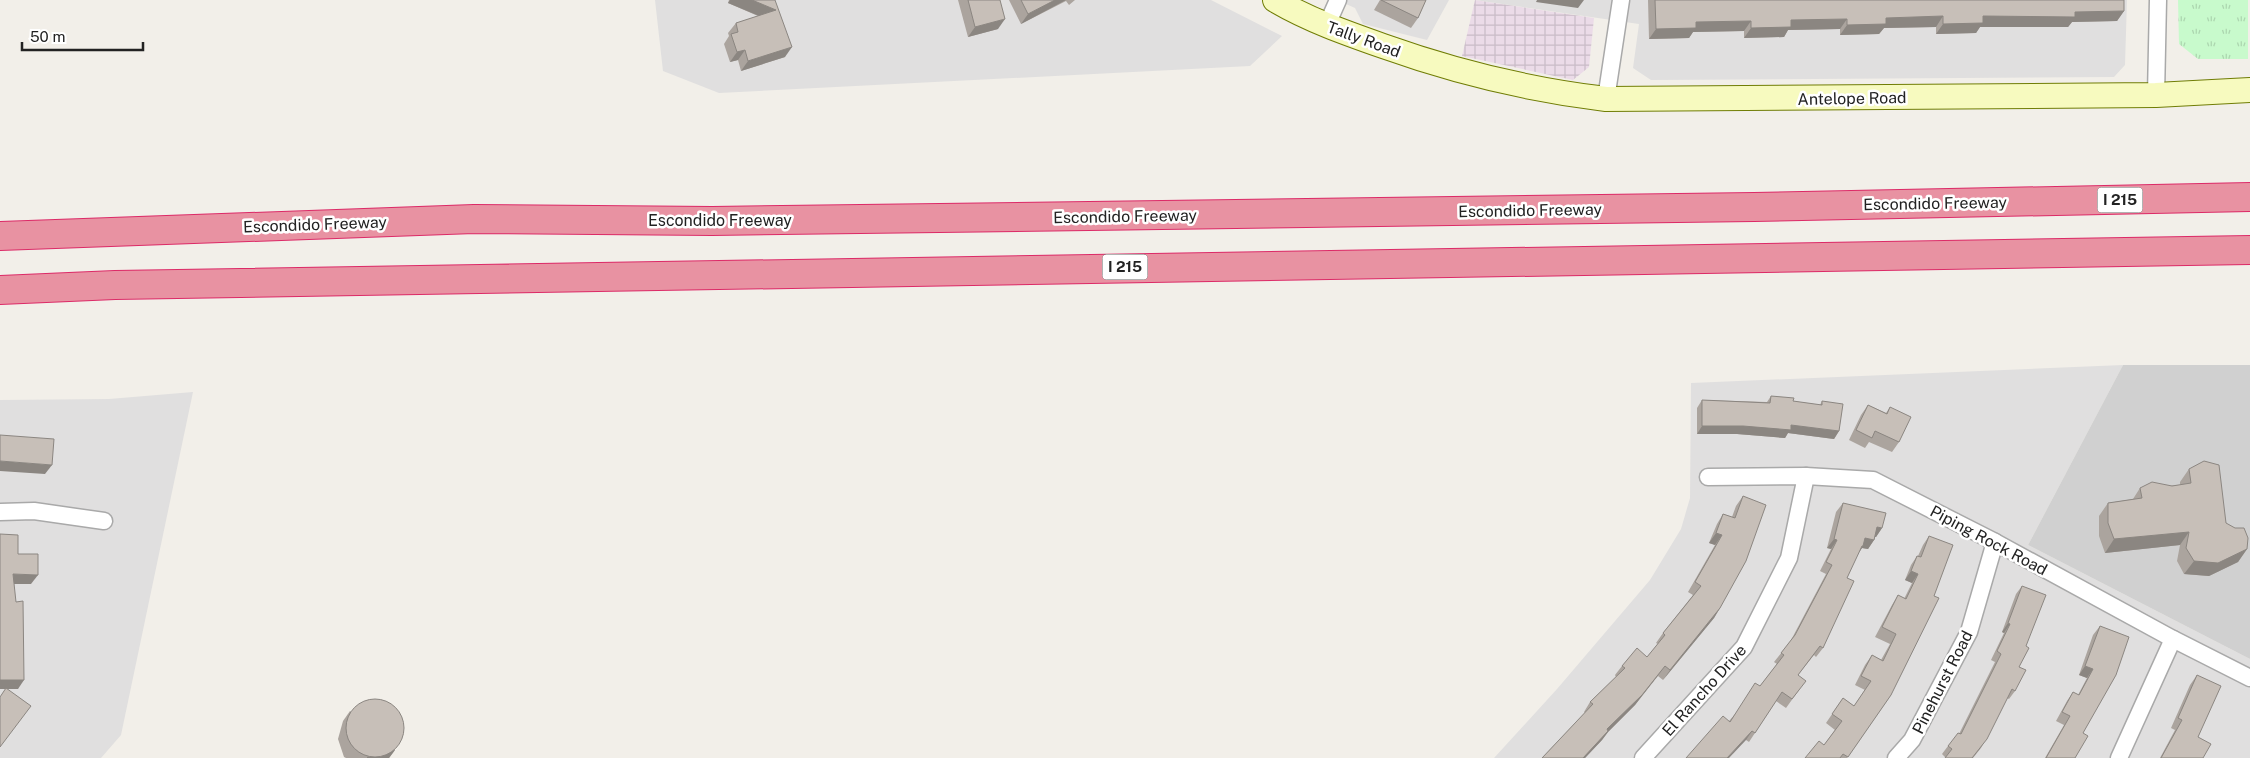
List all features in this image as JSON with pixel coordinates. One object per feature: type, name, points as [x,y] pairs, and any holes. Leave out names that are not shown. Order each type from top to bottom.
[{"type":"highway","name":"Escondido Freeway","points":[[0,236],[474,219],[732,221],[1754,207],[2250,197]]},
{"type":"highway","name":"I 215","points":[[0,290],[115,285],[2250,250]]},
{"type":"street","name":"Tally Road","points":[[1275,0],[1326,26],[1457,70]]},
{"type":"street","points":[[1326,26],[1338,0]]},
{"type":"street","points":[[1606,99],[1621,0]]},
{"type":"street","points":[[2156,95],[2158,0]]},
{"type":"street","name":"Antelope Road","points":[[1457,70],[1554,93],[1606,99],[2156,95],[2250,90]]},
{"type":"street","name":"Piping Rock Road","points":[[1708,477],[1806,476],[1873,480],[1995,542],[2173,639],[2250,678]]},
{"type":"street","name":"El Rancho Drive","points":[[1643,758],[1744,647],[1789,558],[1806,476]]},
{"type":"street","points":[[0,512],[34,511],[104,520]]},
{"type":"street","name":"Pinehurst Road","points":[[1896,758],[1912,740],[1968,632],[1995,542]]},
{"type":"street","points":[[2119,758],[2173,639]]},
{"type":"shaded area","points":[[655,0],[1211,0],[1282,36],[1250,66],[719,93],[663,71]]},
{"type":"shaded area","points":[[1337,0],[1449,0],[1427,40],[1363,24],[1355,8]]},
{"type":"shaded area","points":[[1475,0],[2127,0],[2125,65],[2114,77],[1651,80],[1633,68],[1639,24]]},
{"type":"shaded area","points":[[1475,0],[1594,18],[1589,67],[1573,80],[1462,56]]},
{"type":"shaded area","points":[[2123,365],[2028,545],[2250,659],[2250,758],[1494,758],[1557,689],[1650,580],[1681,529],[1690,498],[1691,383]]},
{"type":"shaded area","points":[[2123,365],[2250,365],[2250,659],[2028,545]]},
{"type":"shaded area","points":[[193,392],[121,735],[101,758],[0,758],[0,400],[109,399]]},
{"type":"green space","points":[[2178,0],[2248,0],[2248,59],[2198,59],[2179,44]]},
{"type":"building","points":[[752,0],[775,0],[792,47],[748,61],[745,50],[737,52],[731,34],[738,32],[736,23],[776,10]]},
{"type":"building","points":[[968,0],[1000,0],[1005,19],[975,27]]},
{"type":"building","points":[[1021,0],[1055,0],[1028,14]]},
{"type":"building","points":[[1381,0],[1426,0],[1418,18]]},
{"type":"building","points":[[1655,0],[2124,0],[2124,11],[2075,12],[2075,17],[1983,16],[1983,23],[1943,24],[1943,16],[1886,18],[1886,24],[1847,25],[1847,19],[1791,20],[1791,27],[1751,28],[1751,21],[1696,22],[1696,28],[1656,29]]},
{"type":"building","points":[[1771,396],[1794,398],[1793,401],[1822,405],[1822,401],[1843,404],[1839,431],[1791,425],[1791,430],[1743,426],[1702,426],[1702,400],[1770,403]]},
{"type":"building","points":[[1868,405],[1887,414],[1890,407],[1911,417],[1899,442],[1875,431],[1872,438],[1856,430]]},
{"type":"building","points":[[0,435],[54,439],[52,465],[0,461]]},
{"type":"building","points":[[2204,461],[2219,465],[2226,523],[2235,528],[2244,528],[2248,538],[2247,549],[2218,563],[2194,561],[2186,548],[2189,532],[2114,539],[2108,523],[2108,503],[2142,498],[2140,488],[2152,482],[2172,486],[2191,483],[2189,469]]},
{"type":"building","points":[[1743,496],[1766,505],[1746,561],[1720,608],[1670,670],[1665,666],[1642,695],[1607,729],[1608,731],[1583,758],[1542,758],[1593,704],[1590,702],[1625,668],[1622,666],[1637,648],[1647,657],[1665,635],[1663,633],[1701,586],[1695,582],[1722,535],[1716,533],[1723,514],[1735,518]]},
{"type":"building","points":[[1843,503],[1886,513],[1882,528],[1877,527],[1874,540],[1865,538],[1847,578],[1854,581],[1823,648],[1820,646],[1798,675],[1806,681],[1792,699],[1782,692],[1755,733],[1752,731],[1727,758],[1686,758],[1723,716],[1730,722],[1755,683],[1760,686],[1784,655],[1781,653],[1795,635],[1832,565],[1826,562],[1837,540],[1834,539]]},
{"type":"building","points":[[0,534],[18,535],[18,554],[38,554],[38,575],[13,574],[16,602],[23,601],[24,680],[0,680]]},
{"type":"building","points":[[1929,536],[1953,545],[1934,596],[1939,598],[1891,695],[1848,757],[1843,754],[1840,758],[1805,758],[1819,741],[1824,745],[1842,721],[1832,714],[1843,698],[1854,706],[1871,681],[1861,676],[1872,655],[1883,661],[1896,634],[1882,627],[1898,595],[1906,599],[1918,574],[1911,571],[1917,556],[1921,557]]},
{"type":"building","points":[[2022,586],[2046,595],[2026,646],[2029,648],[2019,667],[2026,670],[2015,691],[2012,689],[1987,739],[1972,758],[1945,758],[1952,749],[1948,746],[1958,733],[1961,734],[2001,654],[1997,651],[2010,624],[2008,623]]},
{"type":"building","points":[[2100,626],[2129,637],[2116,675],[2083,733],[2088,736],[2075,758],[2046,758],[2070,716],[2062,712],[2073,692],[2079,695],[2093,669],[2085,666]]},
{"type":"building","points":[[2197,675],[2221,686],[2198,737],[2211,744],[2203,758],[2161,758],[2182,720],[2178,718]]},
{"type":"building","points":[[6,688],[31,706],[0,747],[0,697]]},
{"type":"building","points":[[369,699],[381,699],[396,707],[404,722],[404,734],[396,749],[381,757],[369,757],[354,749],[346,734],[346,722],[354,707]]}]
